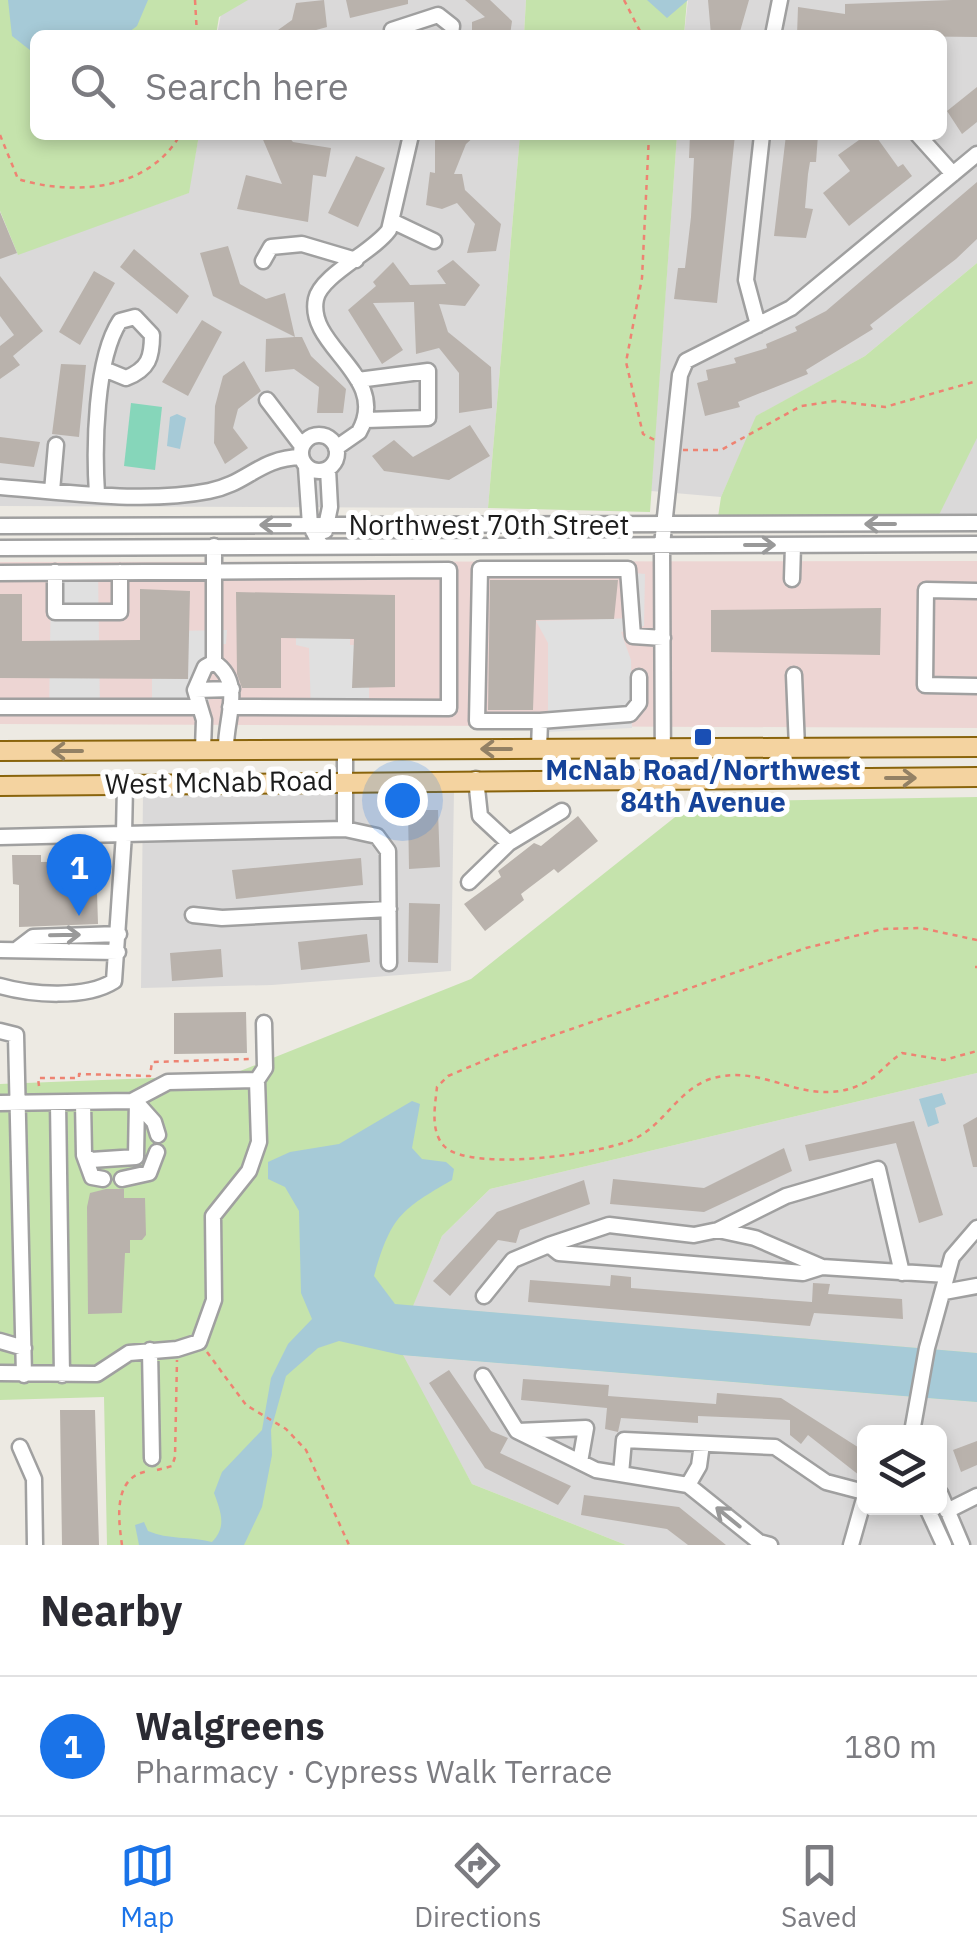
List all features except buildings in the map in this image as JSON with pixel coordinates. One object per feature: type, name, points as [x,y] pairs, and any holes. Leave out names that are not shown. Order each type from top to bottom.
[{"type":"main road","name":"West McNab Road","points":[[0,751],[977,747]]},
{"type":"main road","name":"West McNab Road","points":[[0,786],[345,779],[977,777]]},
{"type":"street","points":[[774,30],[780,0]]},
{"type":"street","points":[[400,30],[438,15],[452,26],[452,30]]},
{"type":"street","points":[[336,448],[359,432],[366,420],[367,404],[358,380],[316,313],[316,297],[324,285],[380,243],[392,222],[409,140]]},
{"type":"street","points":[[758,325],[746,280],[761,140]]},
{"type":"street","points":[[922,140],[952,174]]},
{"type":"street","points":[[664,779],[662,545],[680,375],[686,361],[758,325],[819,286],[977,154]]},
{"type":"street","points":[[392,222],[434,241]]},
{"type":"street","points":[[264,261],[271,248],[302,244],[356,260]]},
{"type":"street","points":[[97,494],[104,369]]},
{"type":"street","points":[[358,380],[428,372],[428,418],[366,420]]},
{"type":"street","points":[[267,400],[303,456],[317,471],[328,469],[336,460],[336,448],[323,436],[310,437],[303,456],[310,525],[320,546]]},
{"type":"street","points":[[52,491],[56,445]]},
{"type":"street","points":[[0,487],[97,494],[204,492],[229,487],[276,458],[303,456]]},
{"type":"street","points":[[320,546],[327,525],[328,469]]},
{"type":"street","name":"Northwest 70th Street","points":[[0,526],[977,524]]},
{"type":"street","points":[[454,525],[454,546]]},
{"type":"street","points":[[20,526],[21,548]]},
{"type":"street","points":[[105,526],[105,547]]},
{"type":"street","name":"Northwest 70th Street","points":[[0,548],[977,544]]},
{"type":"street","points":[[214,546],[214,662],[230,678],[232,690],[225,721],[226,750]]},
{"type":"street","points":[[792,579],[793,546]]},
{"type":"street","points":[[639,677],[639,703],[630,714],[477,721],[480,569],[628,569],[633,636],[663,638]]},
{"type":"street","points":[[0,573],[448,570],[449,708],[230,707]]},
{"type":"street","points":[[55,572],[55,612],[120,612],[120,572]]},
{"type":"street","points":[[977,590],[926,590],[924,685],[977,686]]},
{"type":"street","points":[[203,750],[204,720],[195,690],[205,668],[214,662]]},
{"type":"street","points":[[794,675],[797,748]]},
{"type":"street","points":[[195,690],[232,690]]},
{"type":"street","points":[[0,707],[197,707]]},
{"type":"street","points":[[539,749],[540,721]]},
{"type":"street","points":[[345,749],[346,829]]},
{"type":"street","points":[[476,779],[480,816],[510,843]]},
{"type":"street","points":[[0,986],[27,993],[100,990],[114,982],[125,785]]},
{"type":"street","points":[[469,882],[510,843],[562,811]]},
{"type":"street","points":[[0,837],[346,829],[377,836],[388,851],[388,964]]},
{"type":"street","points":[[193,915],[222,918],[390,909]]},
{"type":"street","points":[[8,950],[33,938],[119,934]]},
{"type":"street","points":[[8,950],[118,952]]},
{"type":"street","points":[[0,1373],[97,1374],[128,1354],[177,1350],[199,1342],[214,1300],[213,1216],[248,1171],[258,1142],[257,1080],[265,1068],[264,1023]]},
{"type":"street","points":[[0,1031],[16,1035],[24,1375]]},
{"type":"street","points":[[0,1103],[18,1096],[58,1103],[137,1102],[168,1082],[257,1080]]},
{"type":"street","points":[[83,1102],[84,1155],[92,1177],[102,1179]]},
{"type":"street","points":[[137,1102],[154,1122],[158,1134]]},
{"type":"street","points":[[84,1155],[90,1160],[136,1158],[137,1102]]},
{"type":"street","points":[[58,1103],[62,1374]]},
{"type":"street","points":[[122,1179],[148,1174],[157,1152]]},
{"type":"street","points":[[484,1296],[512,1260],[610,1225],[694,1235],[718,1230],[786,1196],[878,1169],[902,1273]]},
{"type":"street","points":[[913,1425],[927,1348],[952,1256],[977,1228]]},
{"type":"street","points":[[718,1230],[755,1238],[822,1267],[947,1275]]},
{"type":"street","points":[[548,1246],[559,1253],[803,1273],[822,1267]]},
{"type":"street","points":[[944,1292],[977,1286]]},
{"type":"street","points":[[0,1341],[24,1348]]},
{"type":"street","points":[[150,1350],[152,1458]]},
{"type":"street","points":[[483,1376],[517,1431],[580,1462],[621,1474],[688,1485],[759,1542],[770,1545]]},
{"type":"street","points":[[517,1431],[586,1428],[580,1462]]},
{"type":"street","points":[[621,1474],[624,1440],[775,1447],[826,1482],[857,1493]]},
{"type":"street","points":[[688,1485],[699,1466],[702,1444]]},
{"type":"street","points":[[20,1447],[34,1480],[35,1545]]},
{"type":"street","points":[[962,1545],[947,1511],[977,1496]]},
{"type":"street","points":[[851,1545],[859,1515]]},
{"type":"street","points":[[930,1515],[944,1545]]},
{"type":"path","points":[[195,0],[196,30]]},
{"type":"path","points":[[624,0],[639,30]]},
{"type":"path","points":[[0,135],[18,179],[58,186],[108,186],[132,179],[175,140]]},
{"type":"path","points":[[649,140],[642,278],[626,362],[643,434],[672,448],[721,450],[801,406],[835,401],[885,407],[977,381]]},
{"type":"path","points":[[977,940],[921,928],[865,932],[760,962],[686,993],[502,1052],[448,1076],[437,1088],[436,1134],[445,1148],[460,1156],[507,1160],[565,1156],[638,1137],[670,1105],[709,1080],[757,1077],[809,1094],[868,1082],[902,1053],[944,1060],[977,1051]]},
{"type":"path","points":[[18,1096],[39,1089],[38,1078],[79,1078],[80,1074],[150,1076],[152,1062],[252,1059]]},
{"type":"path","points":[[203,1347],[246,1404],[286,1428],[306,1450],[349,1545]]},
{"type":"shaded area","points":[[247,0],[526,0],[524,30],[218,30],[221,14]]},
{"type":"shaded area","points":[[688,0],[977,0],[977,263],[865,356],[757,416],[721,497],[651,491],[677,140],[947,140],[947,30],[685,30]]},
{"type":"shaded area","points":[[198,140],[520,140],[488,508],[0,506],[0,212],[18,254],[188,193]]},
{"type":"shaded area","points":[[977,436],[977,514],[939,515],[947,493]]},
{"type":"shaded area","points":[[977,561],[977,728],[0,724],[0,562]]},
{"type":"shaded area","points":[[98,567],[100,715],[49,716],[51,582]]},
{"type":"shaded area","points":[[635,573],[645,574],[644,626],[621,632],[631,660],[632,728],[548,732],[548,643],[536,621],[636,618]]},
{"type":"shaded area","points":[[227,630],[226,644],[208,645],[209,713],[152,712],[152,643],[174,631]]},
{"type":"shaded area","points":[[296,630],[350,630],[350,645],[369,645],[369,711],[311,713],[309,648],[296,645]]},
{"type":"shaded area","points":[[454,790],[451,971],[272,985],[141,988],[143,793]]},
{"type":"shaded area","points":[[977,1073],[977,1353],[412,1307],[442,1236],[490,1189]]},
{"type":"shaded area","points":[[401,1355],[977,1402],[977,1545],[626,1545],[472,1484]]},
{"type":"green space","points":[[0,0],[248,0],[219,17],[217,30],[30,30],[30,140],[198,140],[189,193],[18,255],[0,211]]},
{"type":"green space","points":[[526,0],[687,0],[684,30],[524,30]]},
{"type":"green space","points":[[520,140],[677,140],[650,512],[488,508]]},
{"type":"green space","points":[[977,263],[977,438],[939,515],[718,517],[721,497],[756,416],[865,356]]},
{"type":"green space","points":[[131,403],[162,407],[155,470],[124,466]]},
{"type":"green space","points":[[977,797],[977,1073],[490,1189],[442,1236],[413,1306],[977,1353],[977,1402],[403,1355],[472,1484],[626,1545],[107,1545],[104,1397],[0,1400],[0,1084],[230,1075],[471,979],[694,802]]},
{"type":"water","points":[[8,0],[148,0],[132,30],[30,30],[30,50],[12,36]]},
{"type":"water","points":[[647,0],[688,0],[667,18]]},
{"type":"water","points":[[177,414],[186,418],[180,449],[167,446],[170,417]]},
{"type":"water","points":[[942,1093],[946,1104],[935,1108],[939,1123],[928,1127],[919,1099]]},
{"type":"water","points":[[412,1101],[420,1104],[412,1148],[422,1159],[446,1162],[454,1169],[452,1180],[409,1208],[386,1240],[374,1276],[395,1304],[977,1353],[977,1402],[401,1355],[339,1341],[318,1348],[286,1376],[271,1430],[272,1455],[262,1507],[244,1545],[139,1545],[135,1525],[144,1522],[148,1531],[163,1536],[212,1542],[217,1536],[221,1519],[214,1493],[222,1472],[262,1430],[271,1378],[288,1344],[312,1319],[301,1293],[299,1211],[285,1187],[268,1179],[268,1162],[290,1152],[339,1144]]},
{"type":"place","name":"McNab Road/Northwest 84th Avenue","points":[[703,737]]},
{"type":"place","name":"Walgreens","points":[[79,916]]}]
